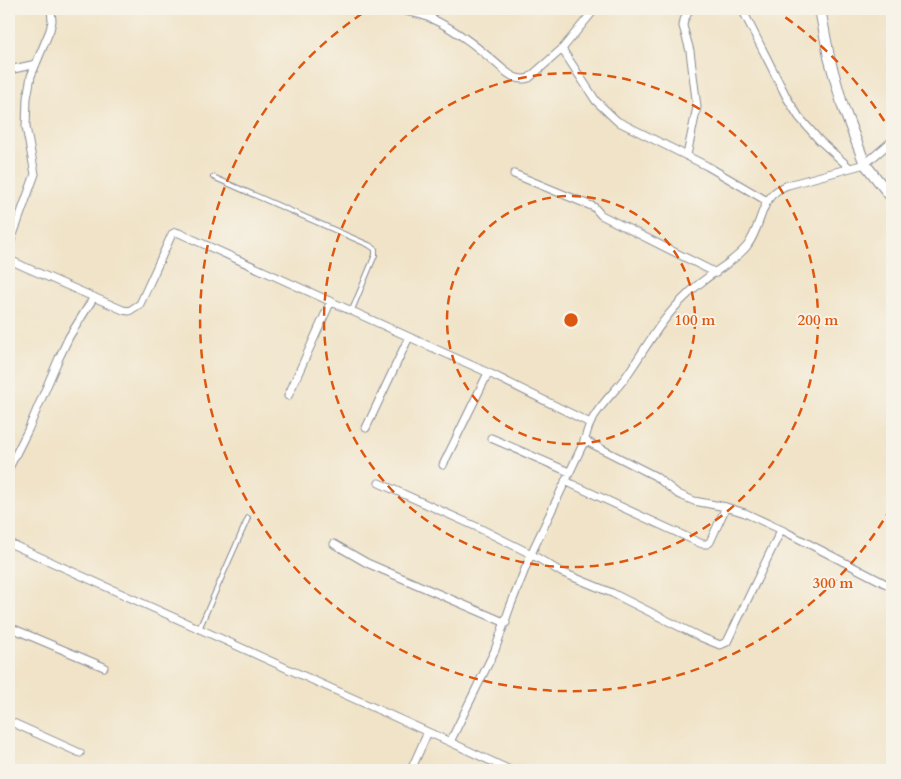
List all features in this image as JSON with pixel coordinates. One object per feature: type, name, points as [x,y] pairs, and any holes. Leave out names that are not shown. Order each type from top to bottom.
[{"type":"street","points":[[9,246],[35,174],[25,113],[28,88],[50,30],[52,21],[51,9]]},
{"type":"street","points":[[396,9],[430,17],[472,43],[507,73],[518,79],[529,78],[562,49],[593,10]]},
{"type":"street","points":[[430,17],[437,9]]},
{"type":"street","points":[[687,155],[697,107],[690,51],[683,26],[690,9]]},
{"type":"street","points":[[742,9],[787,98],[799,117],[850,168]]},
{"type":"street","points":[[820,9],[829,57],[843,107],[865,164],[892,198]]},
{"type":"street","points":[[562,49],[596,101],[617,121],[687,155],[767,201]]},
{"type":"street","points":[[9,70],[36,64]]},
{"type":"street","points":[[450,742],[481,682],[506,623],[510,607],[531,554],[590,424],[625,377],[660,324],[703,281],[736,258],[754,235],[767,201],[773,192],[779,188],[865,164],[892,141]]},
{"type":"street","points":[[514,174],[594,207],[600,215],[716,273]]},
{"type":"street","points":[[10,261],[129,311],[137,308],[140,304],[172,234],[176,232],[488,373],[590,424]]},
{"type":"street","points":[[9,468],[28,430],[62,351],[94,297]]},
{"type":"street","points":[[288,396],[331,301]]},
{"type":"street","points":[[366,428],[409,337]]},
{"type":"street","points":[[443,465],[488,373]]},
{"type":"street","points":[[491,438],[569,472]]},
{"type":"street","points":[[584,440],[655,476],[678,494],[707,504],[745,513],[892,587]]},
{"type":"street","points":[[565,481],[702,544],[710,542],[726,507]]},
{"type":"street","points":[[379,483],[476,527],[531,554],[561,572],[612,593],[720,645],[727,642],[781,530]]},
{"type":"street","points":[[9,543],[510,770]]},
{"type":"street","points":[[334,544],[367,563],[506,623]]},
{"type":"street","points":[[9,627],[104,667]]},
{"type":"street","points":[[9,721],[80,753]]},
{"type":"street","points":[[411,770],[428,732]]},
{"type":"lane","points":[[213,177],[375,249],[375,255],[352,310]]},
{"type":"lane","points":[[199,629],[248,518]]}]
